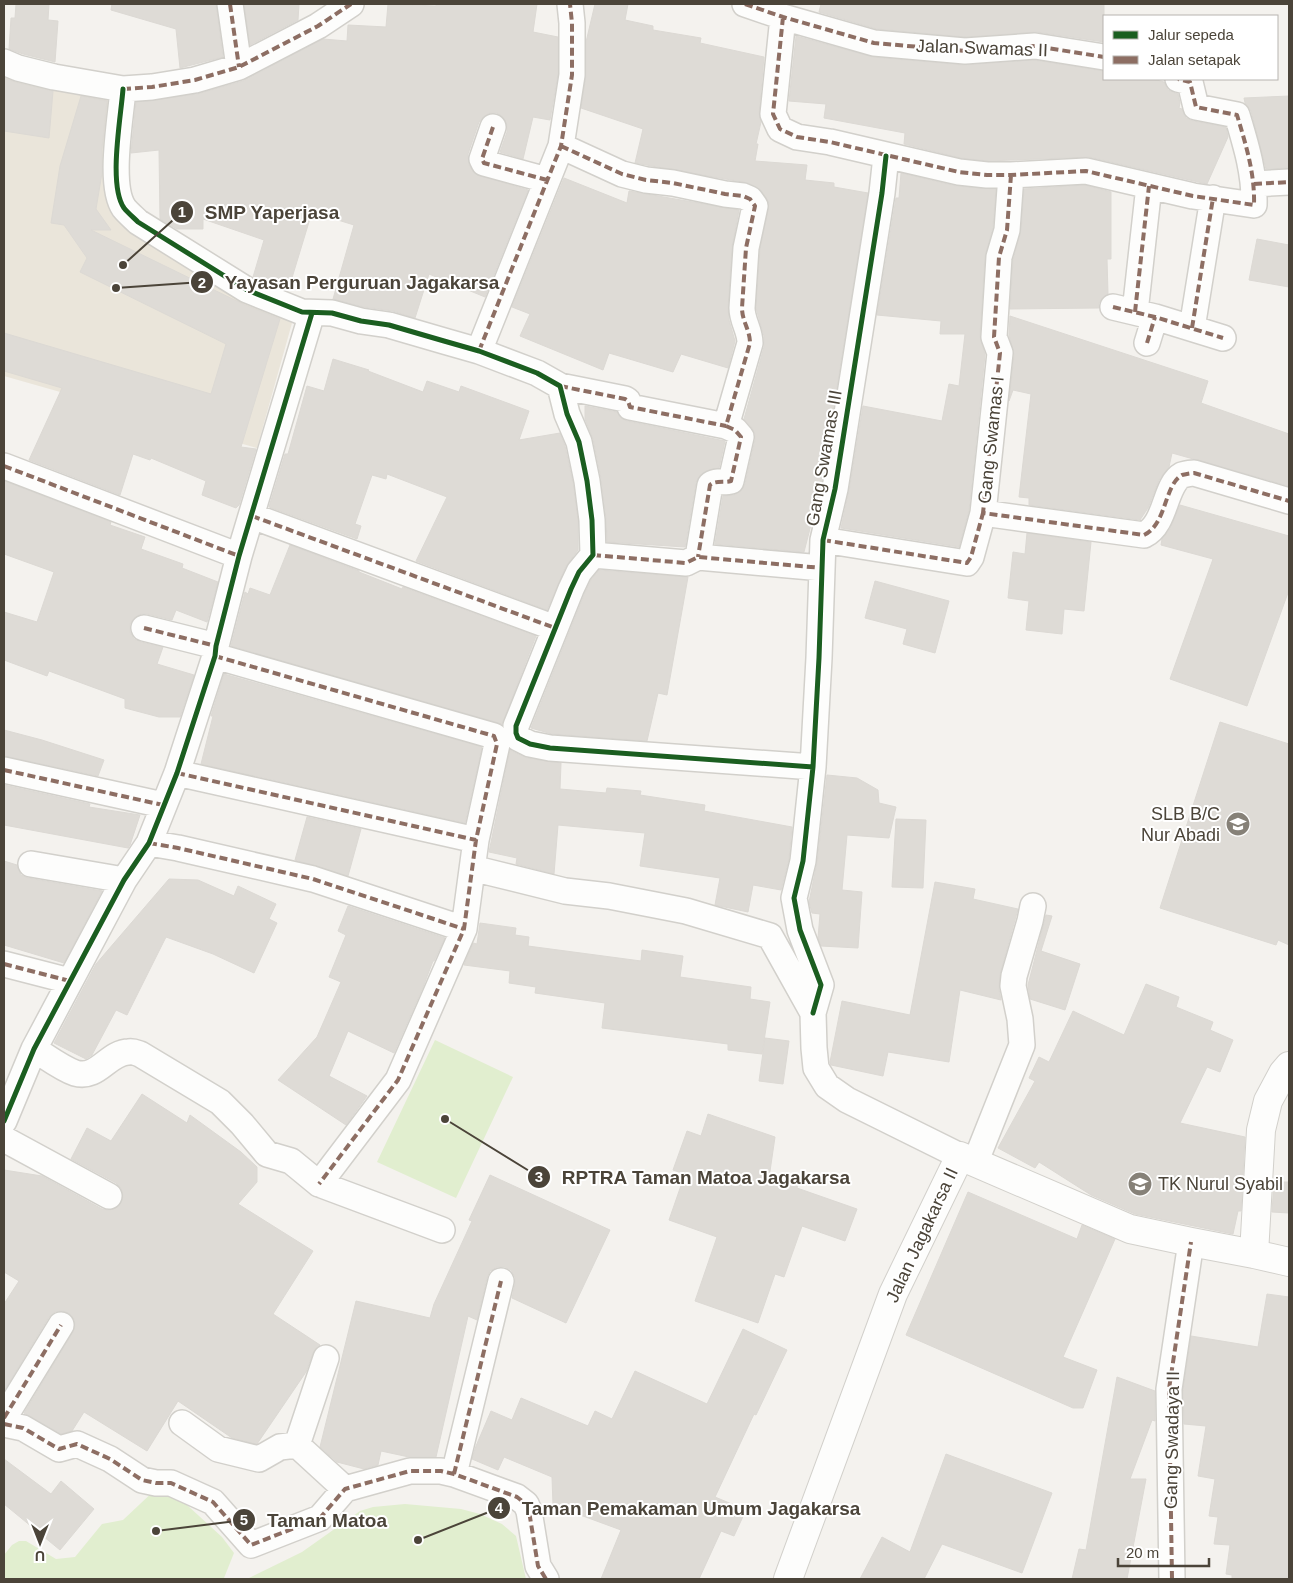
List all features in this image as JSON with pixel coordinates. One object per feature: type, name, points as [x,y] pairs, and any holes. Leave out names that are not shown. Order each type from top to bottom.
[{"type":"street","points":[[230,4],[239,67]]},
{"type":"street","points":[[4,62],[18,68],[54,77],[123,89],[152,87],[195,80],[239,67],[318,26],[351,4]]},
{"type":"street","points":[[479,351],[561,146],[572,74],[570,4]]},
{"type":"street","name":"Jalan Swamas II","points":[[754,5],[783,17],[874,43],[965,51],[1036,46],[1103,57]]},
{"type":"street","points":[[783,17],[773,114],[780,129],[797,137],[830,142],[959,172],[1011,175],[1086,171],[1193,196],[1213,198],[1254,195],[1289,182]]},
{"type":"street","points":[[1182,80],[1190,82],[1196,107],[1237,116],[1247,146],[1254,195]]},
{"type":"street","points":[[123,89],[117,162],[117,186],[123,207],[138,222],[246,290],[302,312],[332,314],[389,325],[479,351],[537,373],[560,386],[625,399],[628,401],[630,408],[726,426],[735,430],[741,437],[733,478],[731,481],[724,483],[714,482],[710,485],[698,558]]},
{"type":"street","points":[[493,127],[482,159],[484,163],[547,180]]},
{"type":"street","points":[[561,146],[622,174],[646,180],[743,196],[750,199],[755,206],[746,248],[742,308],[742,318],[750,335],[750,343],[726,426]]},
{"type":"street","name":"Gang Swamas III","points":[[813,1013],[821,985],[800,930],[794,898],[802,861],[813,767],[823,540],[835,489],[882,193],[886,156]]},
{"type":"street","name":"Gang Swamas I","points":[[1011,175],[1007,230],[999,257],[994,337],[1000,353],[984,512],[1144,535],[1153,531],[1174,484],[1182,476],[1194,473],[1289,501]]},
{"type":"street","points":[[1147,343],[1135,312],[1149,186]]},
{"type":"street","points":[[1192,328],[1213,198]]},
{"type":"street","points":[[1135,312],[1222,338]]},
{"type":"street","points":[[4,1121],[34,1050],[124,880],[149,843],[177,773],[215,651],[239,556],[312,313]]},
{"type":"street","points":[[560,386],[579,442],[587,481],[592,520],[593,555],[579,572],[555,628],[516,726],[518,738],[530,744],[550,748],[813,767]]},
{"type":"street","points":[[4,466],[239,556]]},
{"type":"street","points":[[823,540],[967,562],[971,558],[984,512]]},
{"type":"street","points":[[252,516],[555,628]]},
{"type":"street","points":[[593,555],[686,562],[698,558],[822,568]]},
{"type":"street","points":[[144,628],[494,736],[497,744],[476,840],[464,929],[398,1080],[319,1184]]},
{"type":"street","points":[[4,770],[163,805]]},
{"type":"street","points":[[177,773],[476,840]]},
{"type":"street","points":[[149,843],[313,879],[464,929]]},
{"type":"street","points":[[31,864],[124,880]]},
{"type":"street","points":[[484,871],[565,891],[609,896],[686,911],[770,936],[813,1013],[816,1068],[827,1086],[847,1100],[968,1159],[1022,1045],[1020,1019],[1013,986],[1033,906]]},
{"type":"street","points":[[4,964],[70,981]]},
{"type":"street","points":[[34,1050],[77,1074],[87,1074],[95,1071],[118,1054],[128,1052],[140,1054],[220,1102],[242,1124],[267,1154],[290,1161],[319,1184],[442,1230]]},
{"type":"street","points":[[1254,1254],[1261,1130],[1268,1101],[1283,1073],[1289,1066]]},
{"type":"street","points":[[4,1139],[109,1196]]},
{"type":"street","name":"Jalan Jagakarsa II","points":[[788,1579],[893,1294],[968,1159],[1130,1229],[1289,1262]]},
{"type":"street","name":"Gang Swadaya II","points":[[1172,1579],[1169,1389],[1191,1242]]},
{"type":"street","points":[[454,1474],[501,1281]]},
{"type":"street","points":[[4,1418],[61,1325]]},
{"type":"street","points":[[297,1444],[326,1358]]},
{"type":"street","points":[[182,1423],[218,1449],[259,1459],[280,1447],[297,1444]]},
{"type":"street","points":[[4,1424],[23,1428],[59,1449],[77,1444],[110,1459],[142,1480],[156,1483],[171,1483],[213,1502],[251,1545],[320,1518],[345,1490],[410,1471],[441,1471],[454,1474],[518,1497],[526,1504],[529,1511],[538,1566],[546,1579]]},
{"type":"street","points":[[297,1444],[345,1490]]},
{"type":"shaded area","points":[[4,67],[118,94],[106,197],[166,254],[292,323],[257,448],[4,376]]},
{"type":"green space","points":[[435,1040],[513,1077],[456,1198],[377,1162]]},
{"type":"green space","points":[[157,1488],[187,1505],[222,1537],[234,1553],[224,1578],[4,1579],[4,1555],[12,1545],[19,1541],[26,1541],[56,1559],[75,1557],[102,1524],[123,1520]]},
{"type":"green space","points":[[405,1504],[461,1509],[480,1514],[502,1524],[516,1536],[526,1579],[247,1579],[302,1552],[360,1511],[373,1507]]},
{"type":"building","points":[[16,4],[49,4],[48,20],[58,21],[55,62],[9,49],[11,18],[15,18]]},
{"type":"building","points":[[112,4],[216,4],[223,57],[180,68],[176,29],[111,10]]},
{"type":"building","points":[[244,4],[299,4],[298,20],[250,45]]},
{"type":"building","points":[[388,4],[436,6],[436,4],[537,4],[533,32],[558,37],[558,74],[550,120],[533,117],[523,159],[500,152],[507,132],[507,125],[503,117],[497,113],[490,113],[479,122],[468,154],[469,165],[475,174],[528,190],[485,297],[429,274],[415,318],[393,311],[364,307],[333,299],[354,225],[312,212],[288,291],[253,277],[264,240],[203,219],[203,229],[177,229],[160,219],[159,150],[131,153],[136,102],[197,94],[243,81],[323,39],[347,41],[348,25],[386,27]]},
{"type":"building","points":[[595,4],[628,4],[625,20],[653,26],[653,30],[701,38],[700,43],[764,57],[759,113],[761,122],[756,144],[758,144],[755,161],[807,165],[805,180],[834,183],[834,187],[868,193],[821,486],[804,552],[715,544],[723,496],[734,495],[741,491],[745,484],[755,440],[752,428],[744,419],[764,347],[764,336],[756,308],[760,250],[769,203],[761,190],[748,183],[635,163],[643,129],[581,108],[586,75],[586,42]]},
{"type":"building","points":[[821,4],[1104,4],[1103,42],[1037,32],[965,37],[877,29],[819,12]]},
{"type":"building","points":[[796,36],[873,57],[964,65],[1034,60],[1103,71],[1103,80],[1157,80],[1164,82],[1168,90],[1178,94],[1179,108],[1182,109],[1186,118],[1226,127],[1228,137],[1207,184],[1089,157],[988,161],[961,158],[904,144],[905,133],[824,118],[826,104],[789,101]]},
{"type":"building","points":[[4,78],[53,91],[49,138],[4,131]]},
{"type":"building","points":[[81,96],[107,101],[102,149],[102,173],[96,209],[111,230],[91,230],[245,305],[280,319],[241,447],[256,449],[239,505],[236,508],[202,495],[206,481],[151,458],[150,460],[133,454],[120,495],[29,460],[62,388],[4,371],[4,333],[211,394],[226,344],[80,272],[87,258],[64,225],[51,223],[60,166]]},
{"type":"building","points":[[1289,96],[1289,168],[1266,169],[1251,111],[1244,98]]},
{"type":"building","points":[[901,173],[956,186],[996,189],[993,227],[985,256],[980,336],[985,355],[969,510],[959,547],[841,528],[863,406],[942,421],[949,384],[959,386],[965,334],[940,334],[941,321],[877,315],[896,198],[899,198]]},
{"type":"building","points":[[564,178],[627,203],[629,191],[739,210],[732,247],[728,307],[729,320],[735,341],[728,368],[681,354],[673,372],[609,353],[603,370],[520,336],[530,314],[512,307]]},
{"type":"building","points":[[1085,185],[1111,192],[1111,259],[1107,259],[1108,294],[1102,298],[1099,308],[1010,309],[1013,260],[1021,231],[1024,189]]},
{"type":"building","points":[[1257,239],[1289,245],[1289,287],[1249,280]]},
{"type":"building","points":[[1010,316],[1208,381],[1201,403],[1289,434],[1289,486],[1172,453],[1169,467],[1159,480],[1148,508],[1140,520],[1029,505],[1029,498],[1019,497],[1031,394],[1013,390],[1009,401],[1014,355],[1009,335]]},
{"type":"building","points":[[333,359],[369,370],[423,392],[427,381],[459,392],[461,386],[529,411],[519,440],[560,433],[565,446],[573,483],[578,521],[578,550],[566,566],[547,610],[416,561],[447,497],[387,474],[386,479],[372,475],[355,524],[361,526],[357,539],[269,507],[285,454],[288,454],[307,386],[324,391]]},
{"type":"building","points":[[585,406],[617,412],[621,418],[627,421],[725,441],[719,468],[704,472],[696,482],[685,547],[607,542],[601,478],[593,439],[585,419]]},
{"type":"building","points":[[4,481],[111,522],[110,525],[145,537],[141,549],[183,564],[182,568],[218,582],[207,622],[176,610],[172,620],[141,614],[134,618],[130,624],[130,632],[134,639],[163,647],[157,664],[194,675],[180,717],[159,717],[125,708],[125,699],[49,671],[47,676],[4,660],[4,612],[37,622],[54,572],[4,554]]},
{"type":"building","points":[[1180,505],[1289,536],[1289,590],[1247,706],[1170,679],[1213,559],[1161,545],[1162,539],[1170,529]]},
{"type":"building","points":[[1027,533],[1091,542],[1084,611],[1064,609],[1062,634],[1026,630],[1029,601],[1008,598],[1013,552],[1025,554]]},
{"type":"building","points":[[290,545],[402,589],[403,587],[536,636],[502,724],[231,646],[245,592],[248,594],[250,588],[270,595]]},
{"type":"building","points":[[599,570],[688,577],[667,695],[658,693],[647,741],[552,734],[531,728],[584,595],[591,580]]},
{"type":"building","points":[[875,581],[949,601],[935,653],[903,644],[907,629],[865,618]]},
{"type":"building","points":[[224,674],[482,747],[465,823],[201,764],[213,716],[211,716]]},
{"type":"building","name":"SLB B/C Nur Abadi","points":[[1220,722],[1289,744],[1289,945],[1278,940],[1276,945],[1160,908]]},
{"type":"building","points":[[4,730],[104,760],[98,776],[4,756]]},
{"type":"building","points":[[510,750],[527,758],[561,763],[560,789],[606,793],[607,788],[641,791],[640,795],[705,805],[704,811],[792,827],[789,859],[781,890],[753,885],[748,912],[715,905],[720,878],[640,866],[645,833],[558,825],[554,874],[516,864],[517,858],[489,852]]},
{"type":"building","points":[[827,775],[857,778],[878,790],[879,803],[896,807],[889,838],[847,835],[842,890],[862,892],[858,948],[821,946],[818,938],[820,914],[812,913],[809,902],[817,863]]},
{"type":"building","points":[[4,785],[90,804],[89,807],[140,815],[130,845],[128,848],[4,825]]},
{"type":"building","points":[[307,817],[361,829],[348,876],[295,860]]},
{"type":"building","points":[[896,819],[926,820],[923,888],[892,887]]},
{"type":"building","points":[[4,861],[17,865],[21,875],[28,878],[102,891],[64,963],[4,945]]},
{"type":"building","points":[[169,879],[198,880],[234,896],[238,886],[276,904],[269,919],[277,923],[254,973],[213,954],[166,937],[127,1015],[116,1010],[92,1055],[86,1059],[54,1043],[96,964]]},
{"type":"building","points":[[935,882],[975,889],[973,899],[1018,909],[1000,974],[999,989],[1001,1000],[960,990],[949,1062],[888,1052],[883,1076],[831,1065],[842,1001],[910,1015]]},
{"type":"building","points":[[348,906],[445,938],[433,961],[394,1053],[348,1031],[329,1076],[367,1096],[346,1125],[278,1080],[317,1037],[341,982],[329,977],[346,935],[338,931]]},
{"type":"building","points":[[1046,915],[1052,916],[1041,951],[1080,964],[1065,1010],[1030,999],[1028,985]]},
{"type":"building","points":[[480,923],[516,928],[515,935],[529,937],[528,946],[641,961],[642,950],[683,956],[680,977],[751,987],[750,999],[770,1002],[762,1054],[728,1050],[728,1044],[602,1028],[605,1003],[535,993],[536,987],[509,983],[510,971],[464,965],[473,943],[477,944]]},
{"type":"building","points":[[1146,984],[1179,997],[1176,1007],[1213,1022],[1210,1030],[1233,1040],[1220,1072],[1207,1067],[1180,1123],[1245,1137],[1241,1211],[1238,1211],[1233,1234],[1135,1214],[1091,1195],[1039,1162],[1035,1168],[998,1148],[1035,1081],[1029,1078],[1039,1057],[1049,1062],[1073,1011],[1124,1035]]},
{"type":"building","points":[[765,1038],[789,1041],[783,1084],[759,1081]]},
{"type":"building","points":[[142,1094],[187,1123],[190,1115],[241,1152],[257,1167],[257,1182],[238,1204],[313,1251],[273,1314],[320,1345],[313,1353],[306,1372],[257,1444],[232,1438],[178,1401],[147,1451],[84,1412],[72,1431],[61,1434],[24,1413],[73,1332],[74,1319],[69,1313],[62,1311],[55,1312],[49,1317],[4,1391],[4,1304],[19,1281],[4,1272],[4,1170],[42,1176],[102,1209],[116,1208],[121,1203],[123,1196],[121,1188],[116,1183],[71,1159],[87,1128],[111,1141]]},
{"type":"building","points":[[708,1114],[775,1137],[769,1178],[798,1183],[797,1188],[857,1209],[845,1241],[802,1226],[784,1277],[775,1274],[758,1323],[695,1301],[717,1237],[669,1220],[685,1174],[673,1170],[687,1131],[701,1136]]},
{"type":"building","points":[[490,1175],[610,1230],[566,1323],[512,1298],[515,1277],[511,1270],[505,1267],[497,1267],[490,1271],[477,1320],[468,1316],[436,1457],[409,1457],[381,1451],[378,1465],[364,1469],[337,1462],[320,1447],[356,1301],[430,1318],[434,1304],[472,1221],[469,1220]]},
{"type":"building","points":[[1274,1182],[1289,1182],[1289,1213],[1272,1212]]},
{"type":"building","points":[[968,1192],[1077,1239],[1082,1225],[1115,1239],[1063,1357],[1097,1370],[1083,1408],[1073,1408],[906,1335]]},
{"type":"building","points":[[1267,1294],[1289,1297],[1289,1579],[1232,1579],[1232,1575],[1226,1574],[1230,1545],[1214,1544],[1218,1517],[1209,1516],[1215,1479],[1198,1476],[1206,1426],[1184,1424],[1183,1390],[1191,1336],[1258,1347]]},
{"type":"building","points":[[743,1329],[787,1350],[715,1497],[746,1510],[734,1536],[721,1531],[699,1579],[601,1579],[621,1530],[553,1505],[552,1477],[504,1457],[498,1470],[472,1459],[491,1411],[512,1420],[521,1398],[588,1426],[595,1411],[612,1419],[635,1371],[707,1404]]},
{"type":"building","points":[[1117,1377],[1155,1391],[1155,1421],[1152,1420],[1130,1479],[1146,1479],[1127,1579],[1072,1579],[1079,1549],[1086,1550]]},
{"type":"building","points":[[946,1454],[1052,1493],[1022,1573],[942,1544],[924,1579],[860,1579],[882,1537],[910,1552]]},
{"type":"building","points":[[4,1459],[51,1494],[61,1481],[94,1509],[60,1550],[4,1504]]},
{"type":"marked path","points":[[230,4],[239,67]]},
{"type":"marked path","points":[[123,89],[152,87],[195,80],[239,67],[318,26],[351,4]]},
{"type":"marked path","points":[[479,351],[561,146],[572,75],[570,4]]},
{"type":"marked path","points":[[745,4],[874,43],[965,51],[1035,46],[1103,57]]},
{"type":"marked path","points":[[783,17],[773,114],[780,129],[797,137],[830,142],[959,172],[1011,175],[1086,171],[1193,196],[1254,205],[1247,148],[1237,115],[1196,107],[1190,82],[1182,80]]},
{"type":"marked path","points":[[493,127],[482,159],[484,163],[547,180]]},
{"type":"marked path","points":[[561,146],[622,174],[646,180],[743,196],[750,199],[755,206],[746,248],[742,308],[750,343],[726,426],[735,430],[741,437],[731,481],[710,485],[698,557]]},
{"type":"marked path","points":[[1011,175],[1007,230],[999,257],[994,337],[1000,353],[983,513],[1144,535],[1157,522],[1176,480],[1182,475],[1193,473],[1289,501]]},
{"type":"marked path","points":[[1254,184],[1289,182]]},
{"type":"marked path","points":[[1135,312],[1149,186]]},
{"type":"marked path","points":[[1192,328],[1213,198]]},
{"type":"marked path","points":[[1113,307],[1155,317],[1223,338]]},
{"type":"marked path","points":[[1147,343],[1155,317]]},
{"type":"marked path","points":[[560,386],[625,399],[630,407],[726,426]]},
{"type":"marked path","points":[[4,466],[239,556]]},
{"type":"marked path","points":[[823,540],[967,563],[971,557],[983,513]]},
{"type":"marked path","points":[[252,516],[555,628]]},
{"type":"marked path","points":[[593,555],[686,563],[698,557],[822,568]]},
{"type":"marked path","points":[[144,628],[216,646]]},
{"type":"marked path","points":[[215,656],[494,736],[497,744],[476,840],[464,929],[398,1080],[319,1184]]},
{"type":"marked path","points":[[4,770],[163,805]]},
{"type":"marked path","points":[[177,773],[476,840]]},
{"type":"marked path","points":[[149,843],[313,879],[464,929]]},
{"type":"marked path","points":[[4,964],[70,981]]},
{"type":"marked path","points":[[1172,1579],[1169,1389],[1191,1242]]},
{"type":"marked path","points":[[454,1474],[501,1281]]},
{"type":"marked path","points":[[4,1418],[61,1325]]},
{"type":"marked path","points":[[4,1424],[23,1428],[59,1449],[77,1444],[110,1459],[142,1480],[156,1483],[171,1483],[213,1502],[251,1545],[320,1518],[345,1489],[410,1471],[441,1471],[454,1474],[517,1497],[526,1504],[529,1511],[538,1566],[546,1579]]},
{"type":"cycle path","points":[[123,89],[117,150],[117,184],[119,197],[124,208],[138,222],[247,290],[302,312],[332,313],[361,321],[389,325],[479,351],[537,373],[560,386],[567,414],[579,442],[587,481],[592,520],[593,555],[579,572],[571,589],[516,726],[518,738],[530,744],[550,748],[813,767]]},
{"type":"cycle path","points":[[813,1013],[821,985],[800,930],[794,898],[803,861],[813,767],[823,540],[835,489],[882,193],[886,156]]},
{"type":"cycle path","points":[[4,1121],[34,1049],[124,880],[149,843],[177,773],[215,656],[239,556],[312,313]]},
{"type":"place","name":"SMP Yaperjasa","points":[[123,265]]},
{"type":"place","name":"Yayasan Perguruan Jagakarsa","points":[[116,288]]},
{"type":"place","name":"SLB B/C Nur Abadi","points":[[1238,824]]},
{"type":"place","name":"RPTRA Taman Matoa Jagakarsa","points":[[445,1119]]},
{"type":"place","name":"TK Nurul Syabil","points":[[1140,1184]]},
{"type":"place","name":"Taman Matoa","points":[[156,1531]]},
{"type":"place","name":"Taman Pemakaman Umum Jagakarsa","points":[[418,1540]]}]
